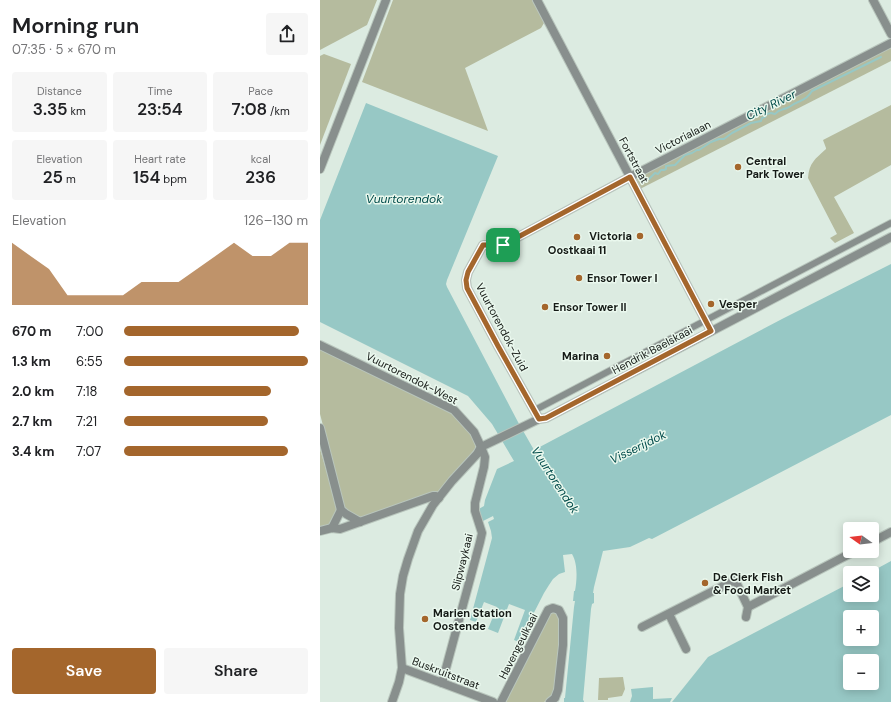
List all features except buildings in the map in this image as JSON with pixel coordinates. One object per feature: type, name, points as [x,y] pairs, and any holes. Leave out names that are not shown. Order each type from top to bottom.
[{"type":"street","points":[[320,169],[386,0]]},
{"type":"street","name":"Fortstraat","points":[[537,0],[711,331]]},
{"type":"street","points":[[873,0],[891,34]]},
{"type":"street","name":"Victorialaan","points":[[483,245],[503,245],[630,177],[891,43]]},
{"type":"street","name":"Hendrik Baelskaai","points":[[535,410],[891,222]]},
{"type":"street","name":"Hendrik Baelskaai","points":[[439,498],[452,481],[477,454],[481,447],[521,427],[539,419],[546,418],[891,237]]},
{"type":"street","name":"Vuurtorendok-Zuid","points":[[483,245],[468,272],[466,280],[467,288],[539,419]]},
{"type":"street","name":"Vuurtorendok-West","points":[[320,345],[454,410],[474,432],[481,447]]},
{"type":"street","points":[[320,428],[341,510],[360,522]]},
{"type":"street","name":"Slipwaykaai","points":[[442,683],[482,533],[475,511],[475,503],[485,457],[481,447]]},
{"type":"street","points":[[320,532],[332,528],[340,529],[433,496],[439,498]]},
{"type":"street","name":"Buskruitstraat","points":[[439,498],[418,531],[403,576],[400,594],[399,628],[402,668],[493,702]]},
{"type":"street","points":[[332,528],[341,510]]},
{"type":"street","points":[[879,538],[891,532]]},
{"type":"street","points":[[748,607],[843,557]]},
{"type":"street","points":[[642,627],[735,580],[748,607],[746,618]]},
{"type":"street","name":"Havengeulkaai","points":[[501,702],[548,610],[552,608],[559,610],[563,618],[563,645],[558,690],[555,698],[550,702]]},
{"type":"street","points":[[669,614],[686,649]]},
{"type":"street","points":[[392,702],[402,668]]},
{"type":"green space","points":[[320,0],[377,0],[367,25],[320,50]]},
{"type":"green space","points":[[393,0],[532,0],[544,23],[541,28],[465,68],[488,131],[362,82]]},
{"type":"green space","points":[[890,46],[891,61],[640,189],[634,177]]},
{"type":"green space","points":[[324,54],[351,64],[320,145],[320,56]]},
{"type":"green space","points":[[891,105],[891,165],[834,197],[854,233],[835,243],[830,238],[837,234],[808,178],[811,165],[826,149],[823,140]]},
{"type":"green space","points":[[320,348],[452,413],[468,430],[474,439],[475,449],[438,492],[361,519],[345,510],[320,414]]},
{"type":"green space","points":[[320,449],[337,507],[336,517],[330,524],[320,528]]},
{"type":"green space","points":[[552,611],[556,612],[562,625],[556,690],[549,699],[544,702],[505,702],[549,615]]},
{"type":"green space","points":[[623,677],[625,689],[622,696],[608,698],[608,700],[598,700],[599,678]]},
{"type":"water","points":[[366,103],[498,156],[446,284],[534,450],[782,319],[891,264],[891,415],[652,539],[649,538],[630,547],[603,551],[593,593],[594,603],[592,604],[591,609],[584,702],[564,702],[575,601],[573,601],[574,591],[577,577],[575,562],[572,554],[563,555],[565,572],[559,574],[549,585],[519,642],[514,640],[525,610],[509,604],[498,633],[488,629],[497,607],[484,602],[476,622],[470,620],[492,538],[488,522],[494,519],[493,516],[481,522],[477,510],[484,506],[497,469],[514,461],[492,424],[468,396],[320,322],[320,220]]},
{"type":"water","points":[[891,561],[891,702],[672,702],[708,657],[843,587],[843,602],[879,602],[879,568]]},
{"type":"water","points":[[653,687],[653,699],[672,698],[670,702],[630,702],[632,696],[631,689]]},
{"type":"waterway","name":"City River","points":[[649,179],[655,173],[658,174],[661,170],[666,169],[666,166],[675,165],[685,155],[699,150],[711,142],[724,139],[751,123],[761,121],[767,114],[775,114],[779,110],[788,108],[809,96],[812,91],[881,57]]},
{"type":"place","name":"Central Park Tower","points":[[738,167]]},
{"type":"place","name":"Victoria","points":[[640,236]]},
{"type":"place","name":"Oostkaai 11","points":[[577,237]]},
{"type":"place","name":"Ensor Tower I","points":[[579,278]]},
{"type":"place","name":"Vesper","points":[[711,304]]},
{"type":"place","name":"Ensor Tower II","points":[[545,307]]},
{"type":"place","name":"Marina","points":[[607,356]]},
{"type":"place","name":"De Cierk Fish & Food Market","points":[[705,583]]},
{"type":"place","name":"Marien Station Oostende","points":[[425,619]]},
{"type":"route","points":[[630,177],[711,331],[546,418],[539,419],[467,288],[466,280],[468,272],[483,245],[503,245],[630,177]]},
{"type":"water label","name":"Vuurtorendok","points":[[404,199]]},
{"type":"water label","name":"Visserijdok","points":[[638,447]]},
{"type":"water label","name":"Vuurtorendok","points":[[555,480]]}]
